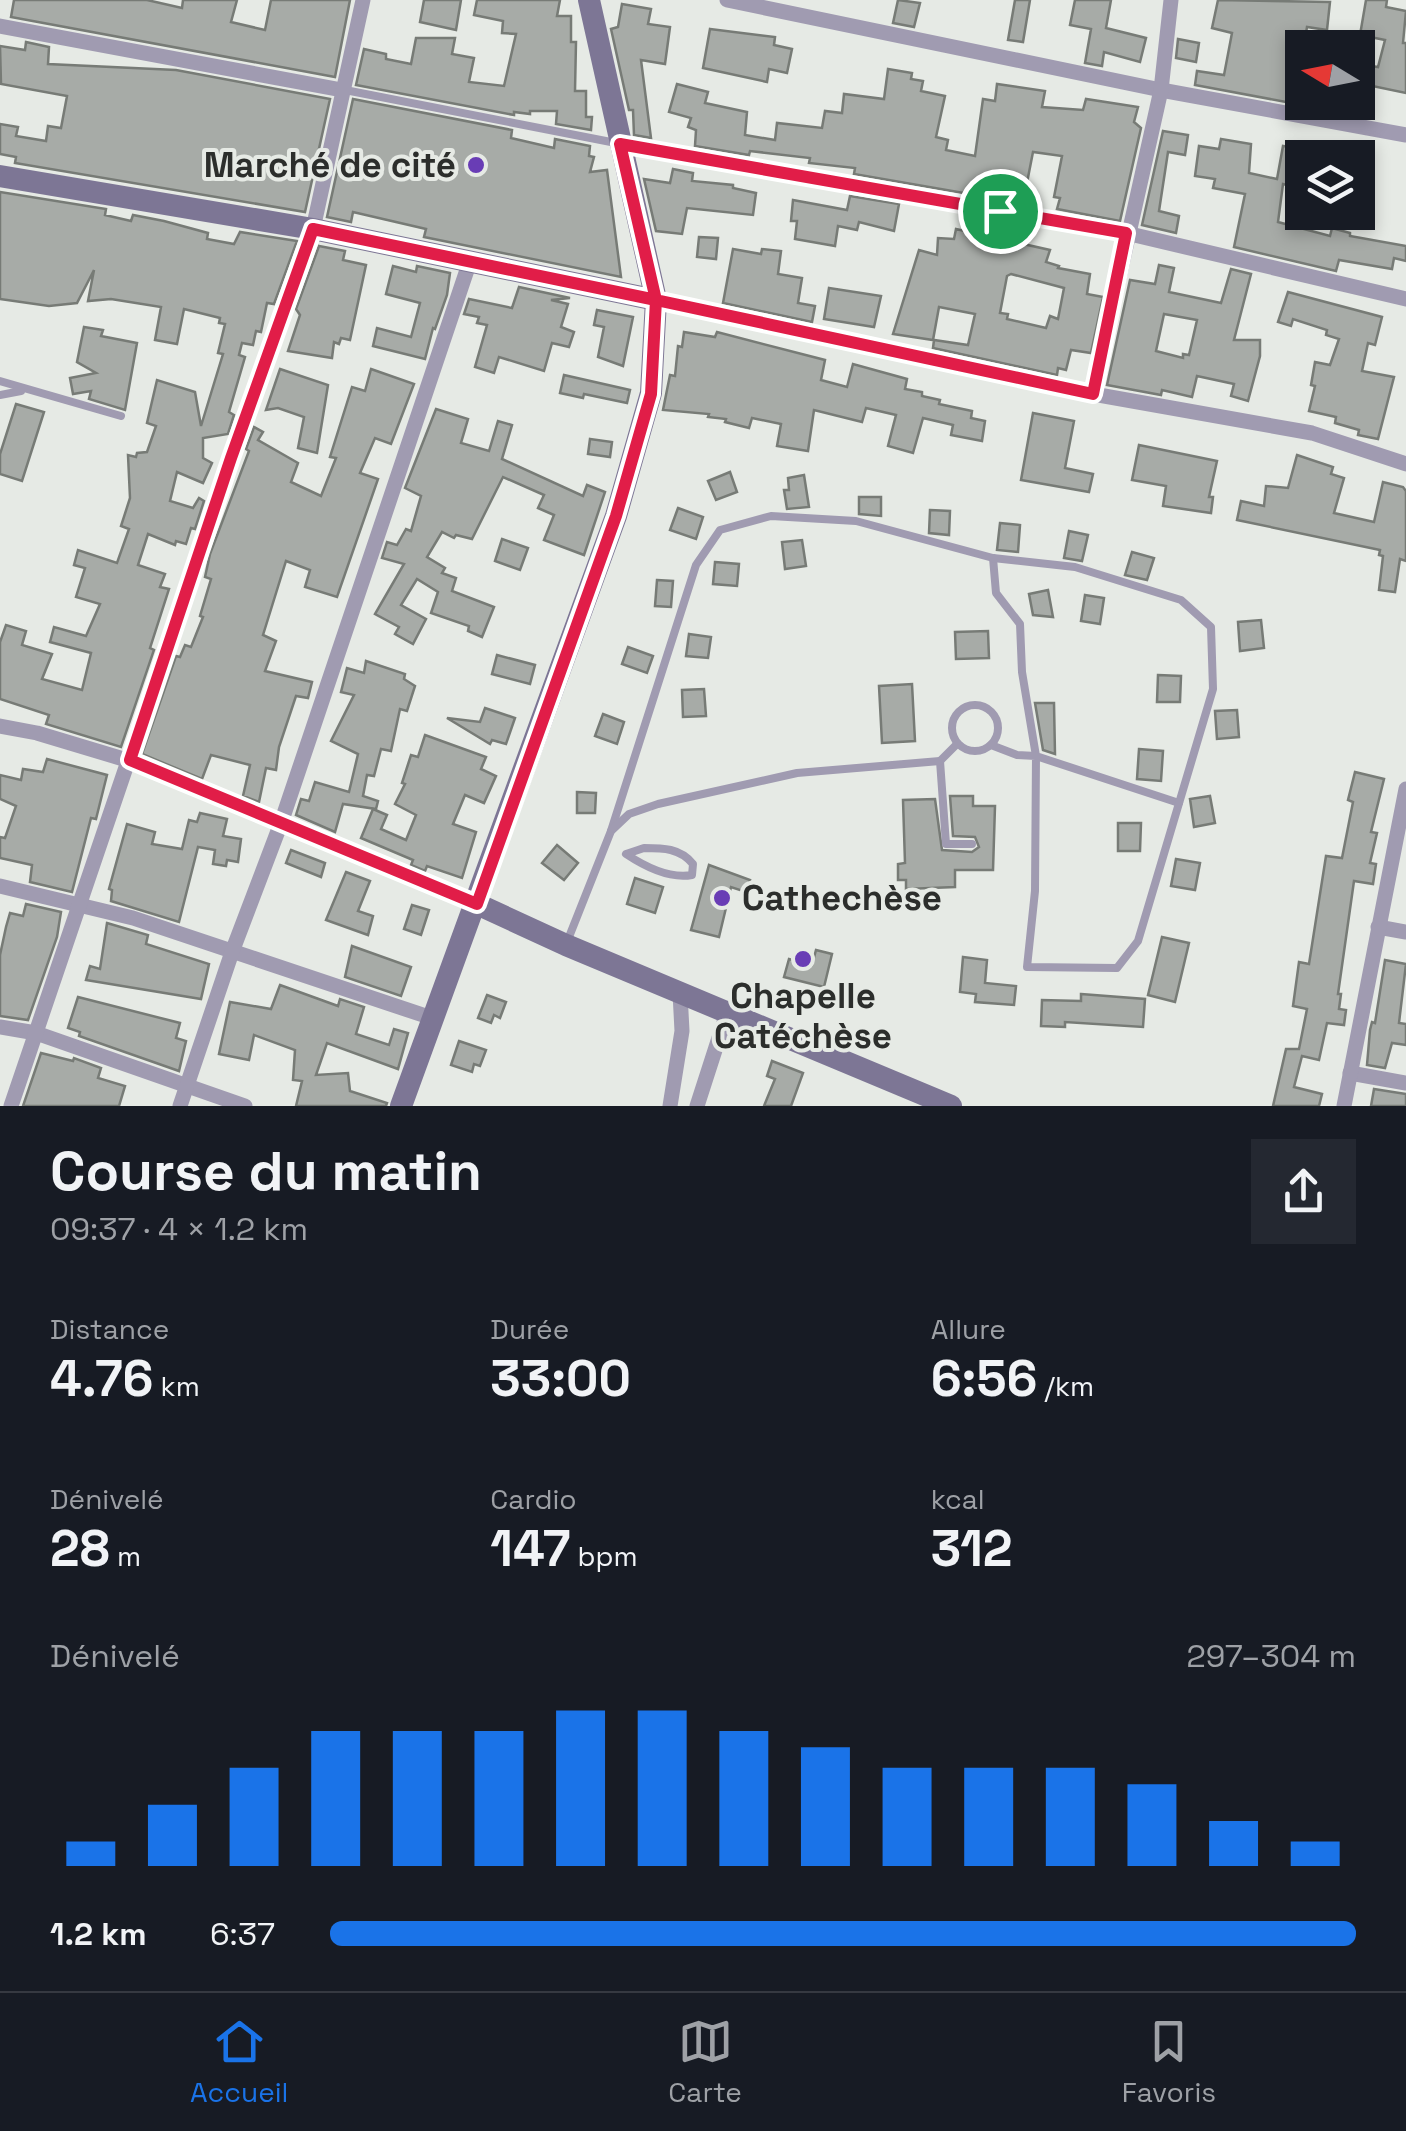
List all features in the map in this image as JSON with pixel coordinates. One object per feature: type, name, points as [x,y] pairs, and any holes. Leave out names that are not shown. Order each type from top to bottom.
[{"type":"street","points":[[12,1106],[231,458],[313,229],[363,0]]},
{"type":"street","points":[[401,1106],[616,516],[651,394],[656,300],[589,0]]},
{"type":"street","points":[[727,0],[1161,90],[1406,135]]},
{"type":"street","points":[[1093,394],[1161,90],[1170,0]]},
{"type":"street","points":[[0,26],[342,90]]},
{"type":"street","points":[[620,144],[1126,233],[1406,299]]},
{"type":"street","points":[[0,176],[313,229],[1093,394],[1312,432],[1406,464]]},
{"type":"street","points":[[180,1106],[470,261]]},
{"type":"street","points":[[0,726],[37,732],[130,760],[951,1106]]},
{"type":"street","points":[[1344,1106],[1406,789]]},
{"type":"street","points":[[0,886],[80,904],[432,1018]]},
{"type":"street","points":[[1378,927],[1406,932]]},
{"type":"street","points":[[670,1106],[682,1031],[680,993]]},
{"type":"street","points":[[697,1106],[727,1012]]},
{"type":"street","points":[[0,1027],[36,1033],[245,1106]]},
{"type":"street","points":[[1350,1072],[1406,1083]]},
{"type":"lane","points":[[342,90],[620,144]]},
{"type":"lane","points":[[0,381],[121,416]]},
{"type":"lane","points":[[0,395],[25,390]]},
{"type":"lane","points":[[566,945],[611,831],[696,565],[720,530],[770,516],[856,521],[994,558],[1075,567],[1181,600],[1211,627],[1213,689],[1138,941],[1117,968],[1026,967],[1035,890],[1036,756],[1022,672],[1020,624],[996,594],[994,558]]},
{"type":"lane","points":[[969,704],[982,704],[992,711],[998,722],[998,734],[991,745],[980,751],[968,751],[958,744],[952,734],[952,721],[958,710],[969,704]]},
{"type":"lane","points":[[611,831],[630,814],[658,804],[797,773],[940,762],[958,744]]},
{"type":"lane","points":[[991,745],[1179,803]]},
{"type":"lane","points":[[940,762],[946,844],[972,844]]},
{"type":"lane","points":[[604,848],[681,877],[692,875],[693,864],[684,853],[644,848],[626,854]]},
{"type":"building","points":[[14,0],[147,0],[182,8],[183,0],[237,0],[231,22],[265,30],[271,0],[350,0],[335,77],[11,17]]},
{"type":"building","points":[[424,0],[461,0],[456,30],[420,22]]},
{"type":"building","points":[[477,0],[560,0],[557,16],[571,16],[571,42],[576,42],[575,91],[586,91],[586,117],[592,117],[591,130],[556,124],[557,111],[514,115],[356,85],[364,49],[411,64],[416,38],[455,38],[452,54],[474,58],[469,82],[504,86],[516,34],[502,33],[503,21],[474,15]]},
{"type":"building","points":[[898,0],[920,3],[914,27],[893,23]]},
{"type":"building","points":[[1015,0],[1030,0],[1023,42],[1008,40]]},
{"type":"building","points":[[1075,0],[1111,0],[1106,28],[1146,38],[1140,62],[1104,52],[1102,66],[1085,63],[1091,29],[1070,25]]},
{"type":"building","points":[[1218,0],[1330,2],[1327,30],[1285,30],[1285,102],[1195,85],[1197,71],[1224,75],[1232,33],[1212,28]]},
{"type":"building","points":[[1366,0],[1387,0],[1386,7],[1406,11],[1406,93],[1375,87],[1375,67],[1385,40],[1375,38],[1375,30],[1361,30]]},
{"type":"building","points":[[622,4],[651,9],[648,24],[670,27],[665,64],[641,60],[651,138],[634,135],[633,110],[629,110],[611,29],[618,27]]},
{"type":"building","points":[[710,29],[775,37],[774,45],[792,49],[787,73],[769,69],[767,82],[703,68]]},
{"type":"building","points":[[1178,39],[1199,43],[1196,62],[1176,58]]},
{"type":"building","points":[[26,42],[49,47],[48,64],[176,70],[330,99],[305,212],[15,163],[16,157],[0,154],[0,124],[18,127],[16,136],[46,141],[48,126],[61,128],[67,96],[1,84],[0,46],[25,50]]},
{"type":"building","points":[[888,69],[912,73],[911,79],[923,81],[921,91],[945,96],[936,137],[948,140],[946,150],[975,156],[983,99],[995,101],[997,84],[1045,91],[1042,107],[1083,110],[1086,99],[1138,107],[1134,122],[1141,128],[1120,221],[1057,209],[1060,198],[1054,197],[1062,156],[1033,152],[1025,193],[983,185],[981,196],[854,174],[855,168],[809,163],[810,158],[750,151],[749,155],[695,146],[696,130],[688,127],[691,118],[669,112],[677,84],[708,92],[705,103],[747,112],[745,135],[775,140],[777,123],[822,128],[825,111],[842,113],[844,94],[884,99]]},
{"type":"building","points":[[353,99],[512,130],[511,138],[554,148],[555,139],[590,146],[589,156],[594,157],[590,172],[607,170],[621,277],[424,237],[426,229],[353,212],[351,222],[327,217]]},
{"type":"building","points":[[1163,131],[1188,135],[1185,155],[1168,152],[1159,211],[1179,216],[1176,233],[1142,225]]},
{"type":"building","points":[[1221,139],[1251,144],[1249,173],[1277,179],[1285,146],[1285,184],[1278,222],[1285,224],[1285,230],[1308,230],[1330,236],[1332,230],[1339,230],[1350,236],[1406,246],[1406,261],[1394,258],[1392,269],[1339,260],[1336,271],[1234,247],[1245,194],[1213,188],[1215,179],[1195,176],[1199,146],[1219,149]]},
{"type":"building","points":[[673,169],[693,173],[692,181],[733,185],[756,193],[753,215],[687,208],[682,234],[656,231],[644,179],[670,183]]},
{"type":"building","points":[[0,192],[106,209],[105,215],[131,221],[133,215],[164,221],[208,233],[207,239],[234,244],[240,232],[297,241],[274,304],[267,303],[261,332],[256,331],[253,345],[242,343],[239,355],[245,357],[229,412],[234,415],[228,434],[203,438],[203,458],[212,463],[203,483],[177,472],[170,501],[193,508],[199,498],[204,501],[195,529],[191,528],[186,544],[176,541],[175,545],[148,534],[138,565],[165,574],[160,587],[169,589],[150,648],[154,650],[121,747],[46,724],[49,715],[0,699],[0,642],[6,625],[26,631],[22,645],[52,654],[42,679],[82,690],[91,653],[50,642],[54,627],[86,636],[100,604],[76,597],[85,568],[74,565],[78,550],[117,563],[129,529],[121,526],[130,498],[128,455],[136,457],[137,453],[147,452],[156,426],[147,423],[157,380],[195,392],[201,426],[223,354],[218,353],[225,324],[219,323],[220,318],[184,309],[177,344],[155,340],[161,307],[111,299],[88,301],[94,270],[77,303],[49,306],[0,299]]},
{"type":"building","points":[[850,196],[899,204],[894,231],[859,222],[857,230],[838,226],[835,246],[795,239],[797,221],[791,221],[793,200],[847,210]]},
{"type":"building","points":[[956,229],[1050,250],[1046,262],[1090,274],[1087,294],[1103,297],[1091,353],[1071,350],[1066,370],[1058,368],[1057,375],[933,348],[934,340],[968,345],[975,314],[939,307],[933,340],[893,334],[919,250],[937,255],[938,238],[954,239]],"holes":[[[1011,274],[1064,288],[1058,319],[1050,316],[1046,328],[1007,319],[1008,314],[1000,313],[1007,276]]]},
{"type":"building","points":[[699,237],[718,238],[716,259],[697,257]]},
{"type":"building","points":[[319,246],[345,251],[343,260],[366,265],[350,340],[341,338],[339,344],[334,342],[332,358],[288,351],[300,315],[296,309]]},
{"type":"building","points":[[733,249],[761,254],[762,249],[781,251],[778,274],[802,278],[798,303],[815,306],[812,322],[723,303]]},
{"type":"building","points":[[1159,265],[1174,268],[1169,292],[1221,303],[1231,269],[1251,274],[1234,340],[1260,340],[1260,356],[1248,401],[1231,396],[1234,384],[1197,376],[1192,397],[1107,385],[1130,280],[1155,284]],"holes":[[[1164,314],[1197,320],[1189,355],[1183,354],[1183,358],[1156,351]]]},
{"type":"building","points":[[393,266],[416,272],[417,266],[450,273],[447,295],[425,359],[373,346],[377,328],[411,337],[420,303],[386,294]]},
{"type":"building","points":[[519,287],[570,298],[551,300],[568,304],[561,327],[574,332],[569,347],[552,343],[544,371],[499,357],[494,373],[475,367],[487,325],[477,323],[479,317],[464,314],[469,299],[512,308]]},
{"type":"building","points":[[829,288],[881,296],[874,327],[824,319]]},
{"type":"building","points":[[1288,292],[1382,317],[1375,345],[1368,343],[1362,371],[1394,377],[1378,439],[1358,435],[1359,430],[1335,423],[1336,417],[1309,411],[1315,362],[1330,365],[1339,339],[1326,335],[1327,330],[1293,319],[1291,326],[1278,322]]},
{"type":"building","points":[[597,310],[633,317],[623,366],[598,357],[604,327],[594,325]]},
{"type":"building","points":[[84,327],[103,330],[101,336],[137,343],[125,410],[89,399],[91,391],[73,394],[70,378],[96,373],[77,362]]},
{"type":"building","points":[[684,332],[715,337],[717,332],[825,360],[821,380],[847,387],[853,364],[907,379],[905,389],[922,392],[922,396],[940,400],[939,404],[972,411],[971,418],[985,421],[982,441],[951,435],[953,425],[923,418],[913,453],[888,446],[896,415],[866,408],[862,422],[814,410],[808,451],[777,446],[781,424],[752,418],[749,428],[708,417],[709,414],[663,410]]},
{"type":"building","points":[[280,369],[328,385],[317,453],[298,448],[304,417],[278,408],[266,410]]},
{"type":"building","points":[[371,369],[414,384],[391,444],[375,438],[360,473],[378,479],[337,597],[305,587],[310,570],[286,561],[263,635],[276,641],[265,671],[312,682],[308,698],[296,696],[279,747],[276,770],[266,768],[259,802],[243,796],[250,765],[211,755],[202,779],[142,754],[176,656],[180,657],[185,645],[191,647],[203,617],[200,616],[211,579],[205,577],[210,554],[249,451],[246,449],[254,427],[263,432],[258,440],[298,463],[291,482],[321,496],[336,458],[330,457],[352,387],[365,391]]},
{"type":"building","points":[[564,375],[630,390],[627,403],[560,393]]},
{"type":"building","points":[[16,404],[44,412],[22,481],[0,474],[0,454]]},
{"type":"building","points":[[436,409],[468,419],[461,443],[489,451],[498,421],[512,425],[502,459],[583,496],[587,485],[605,492],[584,555],[544,540],[554,515],[538,508],[544,495],[503,477],[472,539],[456,535],[454,538],[442,532],[427,557],[445,568],[442,573],[456,578],[452,591],[494,607],[482,637],[468,631],[469,626],[431,613],[438,592],[417,579],[401,605],[426,619],[413,644],[395,634],[399,627],[375,614],[404,564],[382,558],[387,542],[397,545],[406,529],[411,531],[421,496],[405,488]]},
{"type":"building","points":[[1033,413],[1074,421],[1065,468],[1093,474],[1089,492],[1021,480]]},
{"type":"building","points":[[590,439],[612,442],[610,457],[588,454]]},
{"type":"building","points":[[1139,445],[1217,461],[1209,497],[1213,497],[1211,513],[1163,506],[1166,486],[1132,480]]},
{"type":"building","points":[[1297,455],[1333,467],[1331,474],[1344,478],[1334,513],[1374,522],[1383,482],[1406,491],[1406,561],[1400,559],[1395,592],[1379,590],[1383,556],[1379,555],[1380,550],[1237,520],[1241,501],[1264,506],[1266,486],[1288,488]]},
{"type":"building","points":[[730,472],[737,492],[716,500],[708,481]]},
{"type":"building","points":[[804,475],[809,507],[787,509],[784,490],[789,490],[788,478]]},
{"type":"building","points":[[859,497],[881,497],[881,516],[859,514]]},
{"type":"building","points":[[678,508],[703,517],[696,539],[670,530]]},
{"type":"building","points":[[930,510],[950,511],[949,535],[929,533]]},
{"type":"building","points":[[1000,523],[1020,525],[1018,552],[997,550]]},
{"type":"building","points":[[1069,531],[1088,535],[1082,561],[1064,558]]},
{"type":"building","points":[[502,539],[528,548],[520,570],[495,561]]},
{"type":"building","points":[[802,540],[806,566],[785,569],[782,542]]},
{"type":"building","points":[[1132,552],[1154,558],[1147,580],[1125,575]]},
{"type":"building","points":[[715,562],[739,564],[737,586],[713,584]]},
{"type":"building","points":[[657,580],[673,581],[671,607],[655,606]]},
{"type":"building","points":[[1048,590],[1053,617],[1033,615],[1029,594]]},
{"type":"building","points":[[1085,595],[1104,598],[1100,624],[1081,621]]},
{"type":"building","points":[[1261,620],[1264,648],[1240,651],[1238,622]]},
{"type":"building","points":[[988,631],[989,658],[956,659],[955,632]]},
{"type":"building","points":[[689,634],[711,637],[708,658],[686,656]]},
{"type":"building","points":[[628,647],[653,656],[647,673],[622,664]]},
{"type":"building","points":[[497,655],[535,665],[530,684],[492,674]]},
{"type":"building","points":[[366,661],[405,674],[404,679],[415,686],[407,711],[400,709],[391,751],[381,749],[374,776],[367,775],[363,796],[378,801],[376,809],[343,804],[335,832],[296,815],[301,799],[309,801],[315,782],[349,792],[358,754],[331,741],[354,695],[341,692],[347,668],[364,673]]},
{"type":"building","points":[[1158,675],[1181,676],[1180,702],[1157,702]]},
{"type":"building","points":[[912,684],[915,741],[882,743],[879,686]]},
{"type":"building","points":[[704,689],[706,716],[683,717],[682,690]]},
{"type":"building","points":[[1035,703],[1054,703],[1055,754],[1043,750]]},
{"type":"building","points":[[485,708],[515,718],[506,744],[492,740],[490,744],[447,718],[480,722]]},
{"type":"building","points":[[1237,710],[1239,737],[1217,739],[1215,711]]},
{"type":"building","points":[[603,714],[624,722],[617,744],[595,736]]},
{"type":"building","points":[[425,735],[486,757],[481,769],[496,776],[484,803],[465,795],[453,824],[476,832],[462,878],[427,866],[425,871],[411,865],[413,860],[361,838],[373,809],[387,815],[381,829],[406,840],[416,815],[395,804],[405,784],[402,783],[411,755],[418,757]]},
{"type":"building","points":[[1139,749],[1163,751],[1161,781],[1137,779]]},
{"type":"building","points":[[47,759],[107,775],[96,819],[91,818],[72,892],[30,882],[32,865],[0,858],[0,837],[5,838],[16,806],[0,799],[0,775],[21,780],[23,769],[43,772]]},
{"type":"building","points":[[1355,772],[1384,779],[1371,832],[1377,833],[1370,863],[1376,864],[1373,884],[1354,881],[1338,994],[1339,1009],[1346,1010],[1344,1025],[1327,1023],[1319,1060],[1302,1056],[1294,1087],[1322,1094],[1319,1106],[1273,1106],[1286,1049],[1299,1049],[1307,1009],[1293,1006],[1299,962],[1309,964],[1326,856],[1342,858]]},
{"type":"building","points":[[577,792],[596,793],[595,813],[577,813]]},
{"type":"building","points":[[950,796],[973,796],[973,806],[995,806],[993,870],[955,870],[955,887],[906,889],[906,880],[898,880],[898,864],[905,863],[903,800],[935,799],[942,850],[972,852],[979,847],[975,837],[953,836]]},
{"type":"building","points":[[1210,796],[1215,823],[1194,827],[1190,799]]},
{"type":"building","points":[[200,813],[227,819],[223,836],[241,839],[238,862],[227,860],[226,866],[213,864],[215,850],[198,847],[179,922],[111,901],[109,889],[127,824],[155,832],[152,844],[182,849],[189,820],[197,822]]},
{"type":"building","points":[[1118,823],[1141,823],[1140,851],[1118,851]]},
{"type":"building","points":[[557,845],[578,863],[564,880],[542,863]]},
{"type":"building","points":[[291,850],[325,863],[321,877],[286,863]]},
{"type":"building","points":[[1176,859],[1200,863],[1195,890],[1171,886]]},
{"type":"building","points":[[709,865],[750,880],[746,892],[731,887],[719,937],[691,930]]},
{"type":"building","points":[[346,872],[370,881],[358,911],[373,916],[368,935],[326,920]]},
{"type":"building","points":[[635,878],[663,887],[655,913],[627,904]]},
{"type":"building","points":[[26,904],[61,912],[57,937],[28,1020],[0,1016],[0,955],[6,927],[10,913],[23,916]]},
{"type":"building","points":[[412,905],[429,910],[421,935],[404,929]]},
{"type":"building","points":[[107,923],[148,935],[146,944],[209,964],[201,999],[86,980],[90,966],[100,969]]},
{"type":"building","points":[[1162,937],[1189,943],[1175,1002],[1148,995]]},
{"type":"building","points":[[352,946],[411,967],[401,996],[345,977]]},
{"type":"building","points":[[816,950],[832,954],[824,987],[784,977],[789,959],[812,965]]},
{"type":"building","points":[[963,957],[987,960],[985,983],[1016,986],[1014,1005],[975,1002],[976,994],[960,992]]},
{"type":"building","points":[[1385,960],[1406,964],[1399,1023],[1406,1024],[1406,1045],[1392,1043],[1385,1068],[1367,1065]]},
{"type":"building","points":[[280,985],[338,1006],[340,999],[364,1007],[356,1034],[389,1045],[394,1029],[408,1033],[398,1069],[327,1043],[316,1075],[348,1073],[350,1091],[387,1103],[386,1106],[296,1106],[302,1081],[293,1080],[295,1050],[254,1035],[249,1060],[219,1054],[230,1002],[271,1009]]},
{"type":"building","points":[[1081,994],[1145,999],[1143,1027],[1065,1022],[1065,1027],[1041,1026],[1042,1000],[1081,1001]]},
{"type":"building","points":[[487,995],[506,1002],[500,1018],[494,1015],[491,1023],[478,1018]]},
{"type":"building","points":[[78,997],[180,1023],[176,1038],[186,1041],[179,1071],[79,1036],[80,1032],[68,1028]]},
{"type":"building","points":[[459,1041],[486,1050],[480,1066],[474,1064],[472,1072],[451,1065]]},
{"type":"building","points":[[41,1053],[73,1061],[74,1058],[101,1068],[98,1078],[125,1086],[119,1106],[23,1106]]},
{"type":"building","points":[[772,1061],[803,1073],[791,1106],[764,1106],[775,1079],[767,1076]]},
{"type":"building","points":[[1374,1089],[1406,1094],[1406,1106],[1371,1106]]},
{"type":"place","name":"Marché de cité","points":[[476,165]]},
{"type":"place","name":"Cathechèse","points":[[722,898]]},
{"type":"place","name":"Chapelle Catéchèse","points":[[803,959]]},
{"type":"route","points":[[1000,211],[620,144],[656,300],[313,229],[130,760],[477,904],[616,516],[651,394],[656,300],[1093,394],[1126,233],[1000,211]]}]
